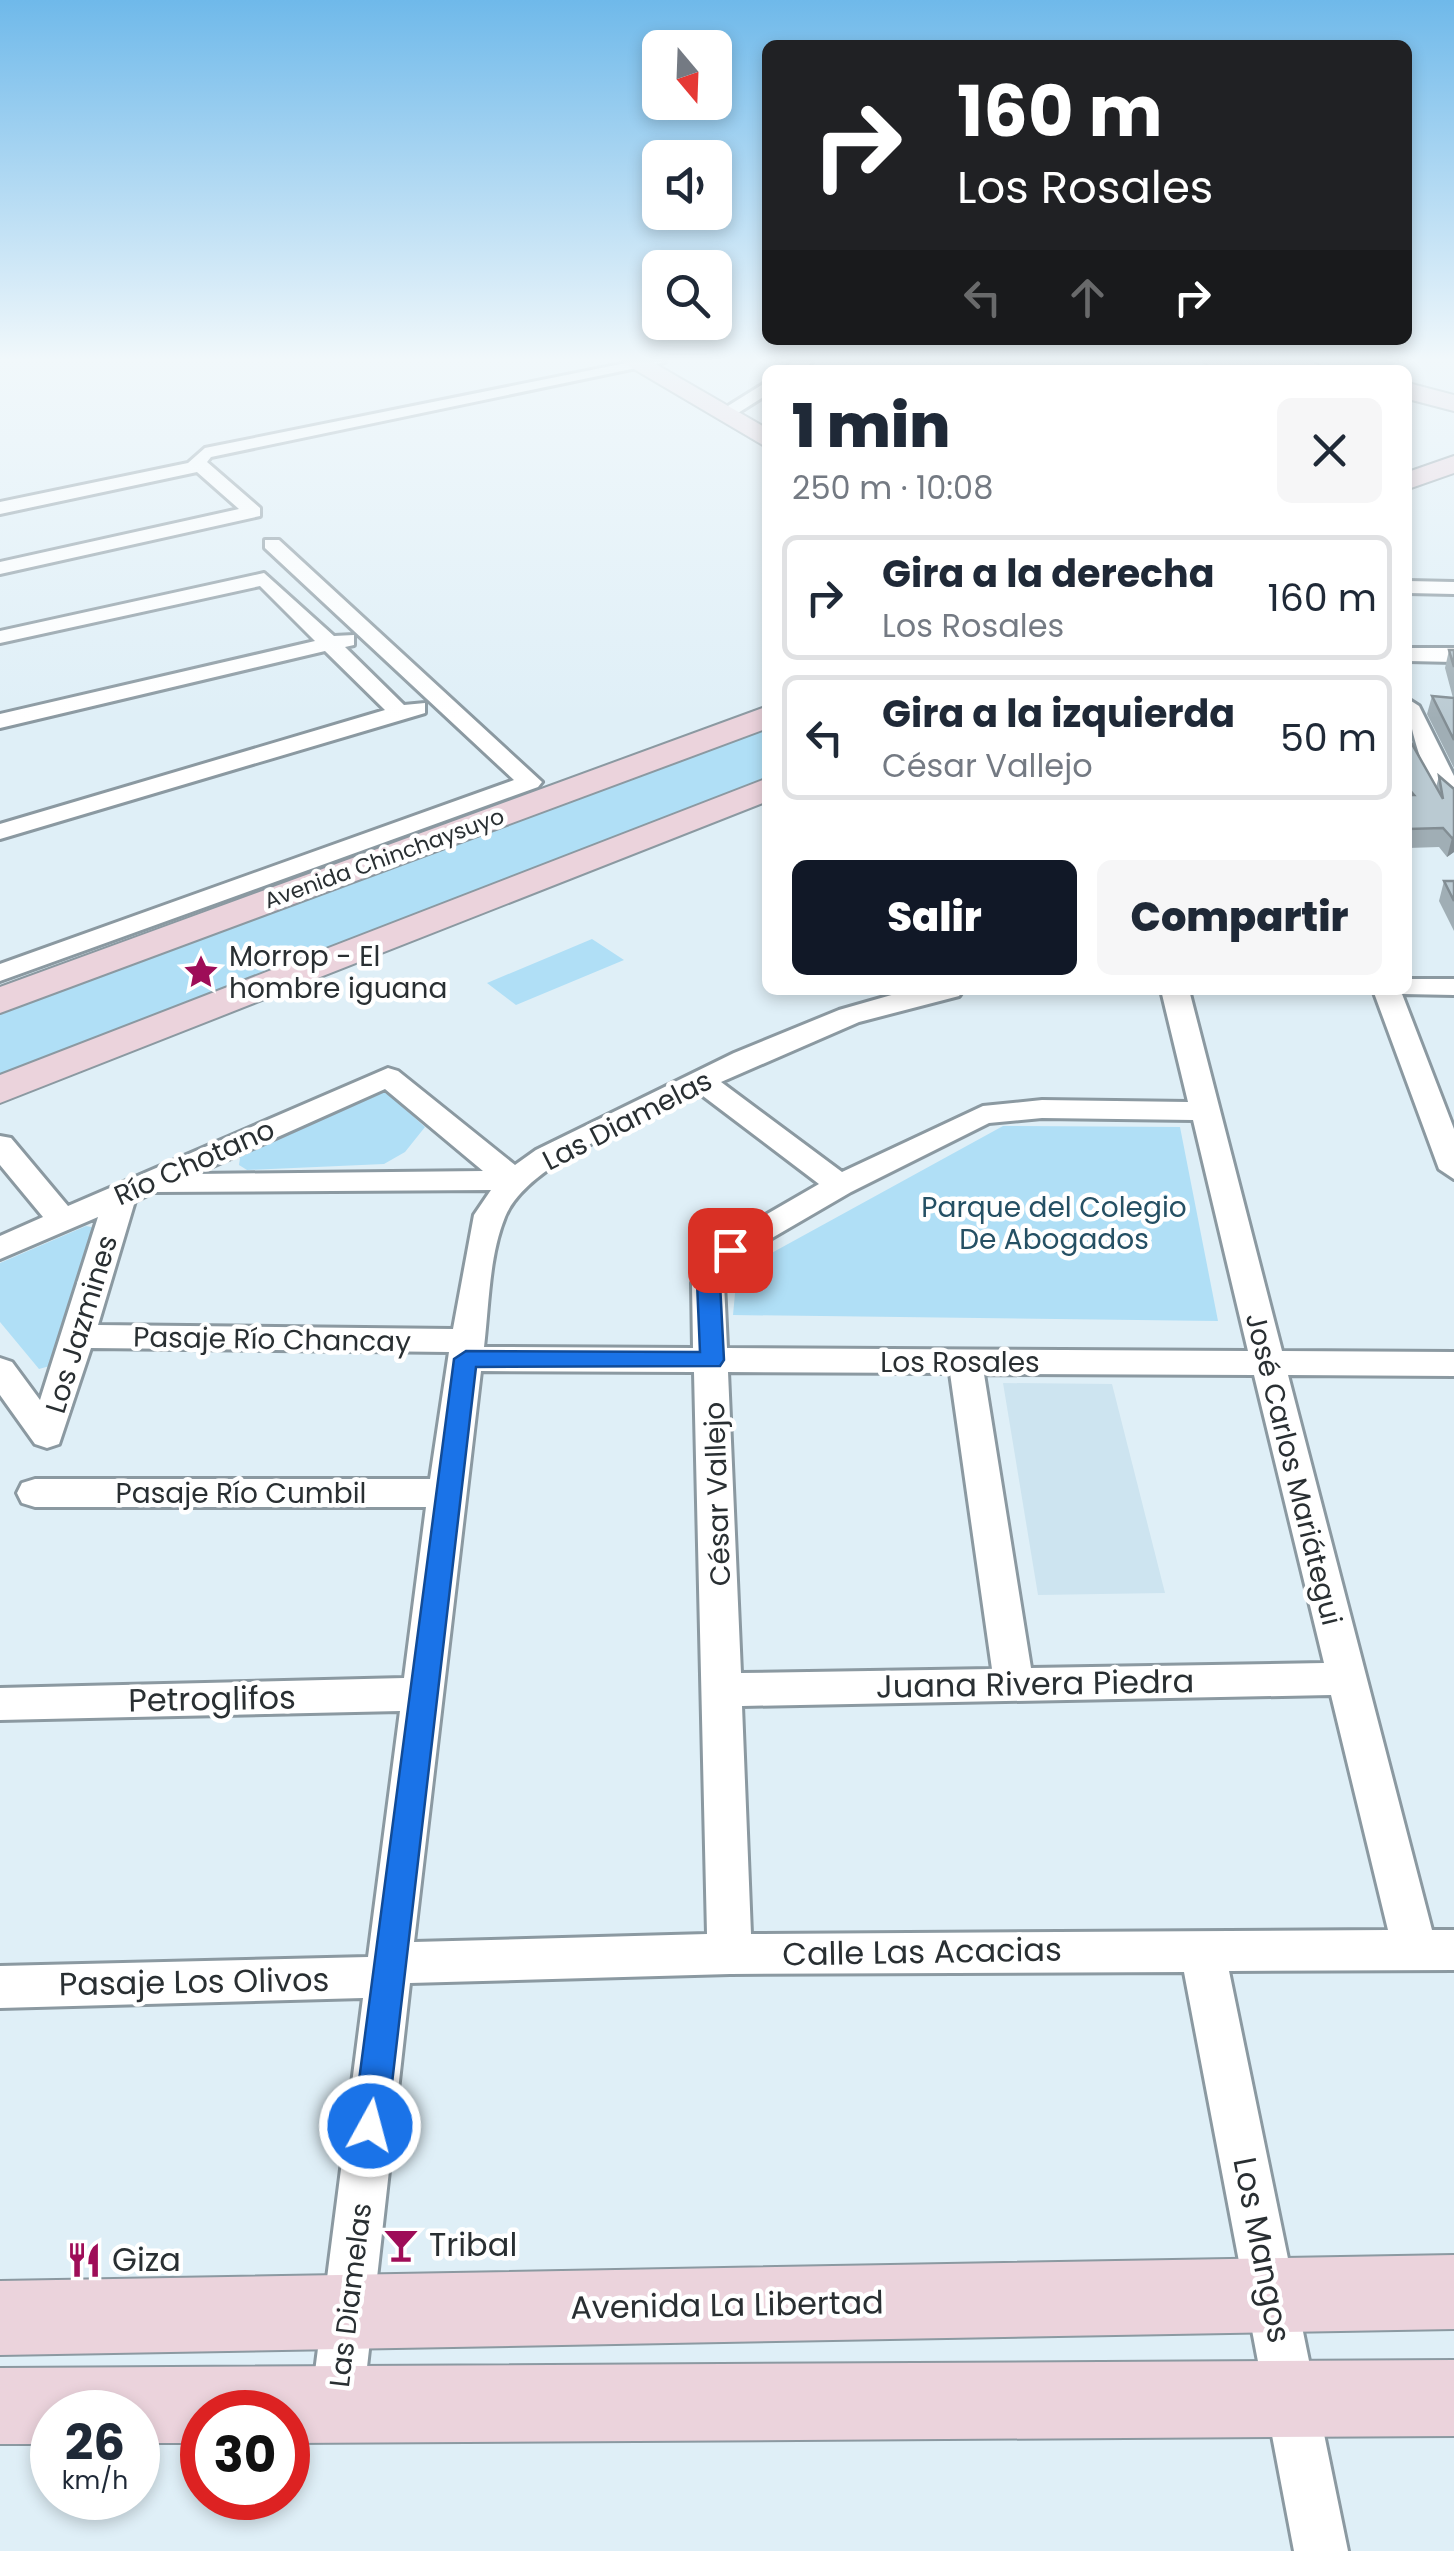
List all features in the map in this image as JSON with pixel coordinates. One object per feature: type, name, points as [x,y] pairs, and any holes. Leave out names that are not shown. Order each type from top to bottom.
[{"type":"street","points":[[0,508],[128,481]]},
{"type":"street","points":[[0,568],[253,512],[217,481]]},
{"type":"street","points":[[0,973],[530,782],[272,544]]},
{"type":"street","points":[[0,637],[264,578],[400,714]]},
{"type":"street","points":[[1412,588],[1454,588]]},
{"type":"street","points":[[0,721],[370,634]]},
{"type":"street","points":[[1412,655],[1454,655]]},
{"type":"street","points":[[0,832],[442,701]]},
{"type":"street","points":[[1412,714],[1454,800]]},
{"type":"street","name":"Avenida Chinchaysuyo","points":[[0,1001],[762,718]]},
{"type":"street","points":[[0,1090],[762,790]]},
{"type":"street","points":[[1412,987],[1454,987]]},
{"type":"street","name":"Las Diamelas","points":[[337,2403],[446,1494],[490,1216],[514,1180],[547,1157],[702,1081],[902,997],[915,995]]},
{"type":"street","name":"José Carlos Mariátegui","points":[[1176,995],[1346,1679],[1434,1948]]},
{"type":"street","points":[[1389,995],[1454,1169]]},
{"type":"street","name":"Río Chotano","points":[[0,1248],[388,1077],[514,1180]]},
{"type":"street","points":[[702,1081],[840,1185]]},
{"type":"street","name":"César Vallejo","points":[[730,1954],[708,1282],[730,1250],[840,1185],[983,1115],[1042,1109],[1205,1110]]},
{"type":"street","name":"Los Jazmines","points":[[0,1145],[64,1220]]},
{"type":"street","points":[[133,1189],[514,1180]]},
{"type":"street","name":"Los Jazmines","points":[[0,1370],[46,1435],[77,1336],[133,1189]]},
{"type":"street","name":"Pasaje Río Chancay","points":[[77,1336],[467,1350]]},
{"type":"street","name":"Los Rosales","points":[[467,1350],[712,1360],[1454,1364]]},
{"type":"street","points":[[965,1362],[1014,1684]]},
{"type":"street","name":"Pasaje Río Cumbil","points":[[35,1493],[446,1494]]},
{"type":"street","name":"Juana Rivera Piedra","points":[[723,1690],[1346,1679]]},
{"type":"street","name":"Petroglifos","points":[[0,1704],[424,1694]]},
{"type":"street","name":"Calle Las Acacias","points":[[388,1970],[730,1954],[1434,1948]]},
{"type":"street","name":"Los Mangos","points":[[1202,1950],[1321,2551]]},
{"type":"street","name":"Pasaje Los Olivos","points":[[0,1987],[388,1970]]},
{"type":"street","name":"Avenida La Libertad","points":[[0,2318],[1454,2292]]},
{"type":"street","points":[[0,2406],[1454,2398]]},
{"type":"shaded area","points":[[1003,1383],[1112,1384],[1165,1593],[1038,1595]]},
{"type":"green space","points":[[762,727],[762,782],[0,1079],[0,1014]]},
{"type":"green space","points":[[592,939],[624,960],[516,1005],[487,983]]},
{"type":"green space","points":[[384,1090],[425,1127],[405,1152],[384,1164],[247,1170],[239,1165],[241,1151]]},
{"type":"green space","name":"Parque del Colegio De Abogados","points":[[1003,1126],[1180,1127],[1218,1321],[733,1315],[737,1272]]},
{"type":"green space","points":[[86,1226],[101,1229],[57,1364],[39,1369],[0,1322],[0,1263]]},
{"type":"building","points":[[1432,696],[1454,698],[1454,740]]},
{"type":"building","points":[[1412,744],[1443,799],[1439,776],[1454,789],[1454,837],[1443,828],[1412,829]]},
{"type":"building","points":[[1444,881],[1454,881],[1454,901]]},
{"type":"place","name":"Morrop - El hombre iguana","points":[[201,972]]},
{"type":"place","name":"Tribal","points":[[401,2245]]},
{"type":"place","name":"Giza","points":[[84,2260]]},
{"type":"route","points":[[370,2126],[446,1494],[466,1359],[712,1360],[708,1282],[730,1250]]}]
